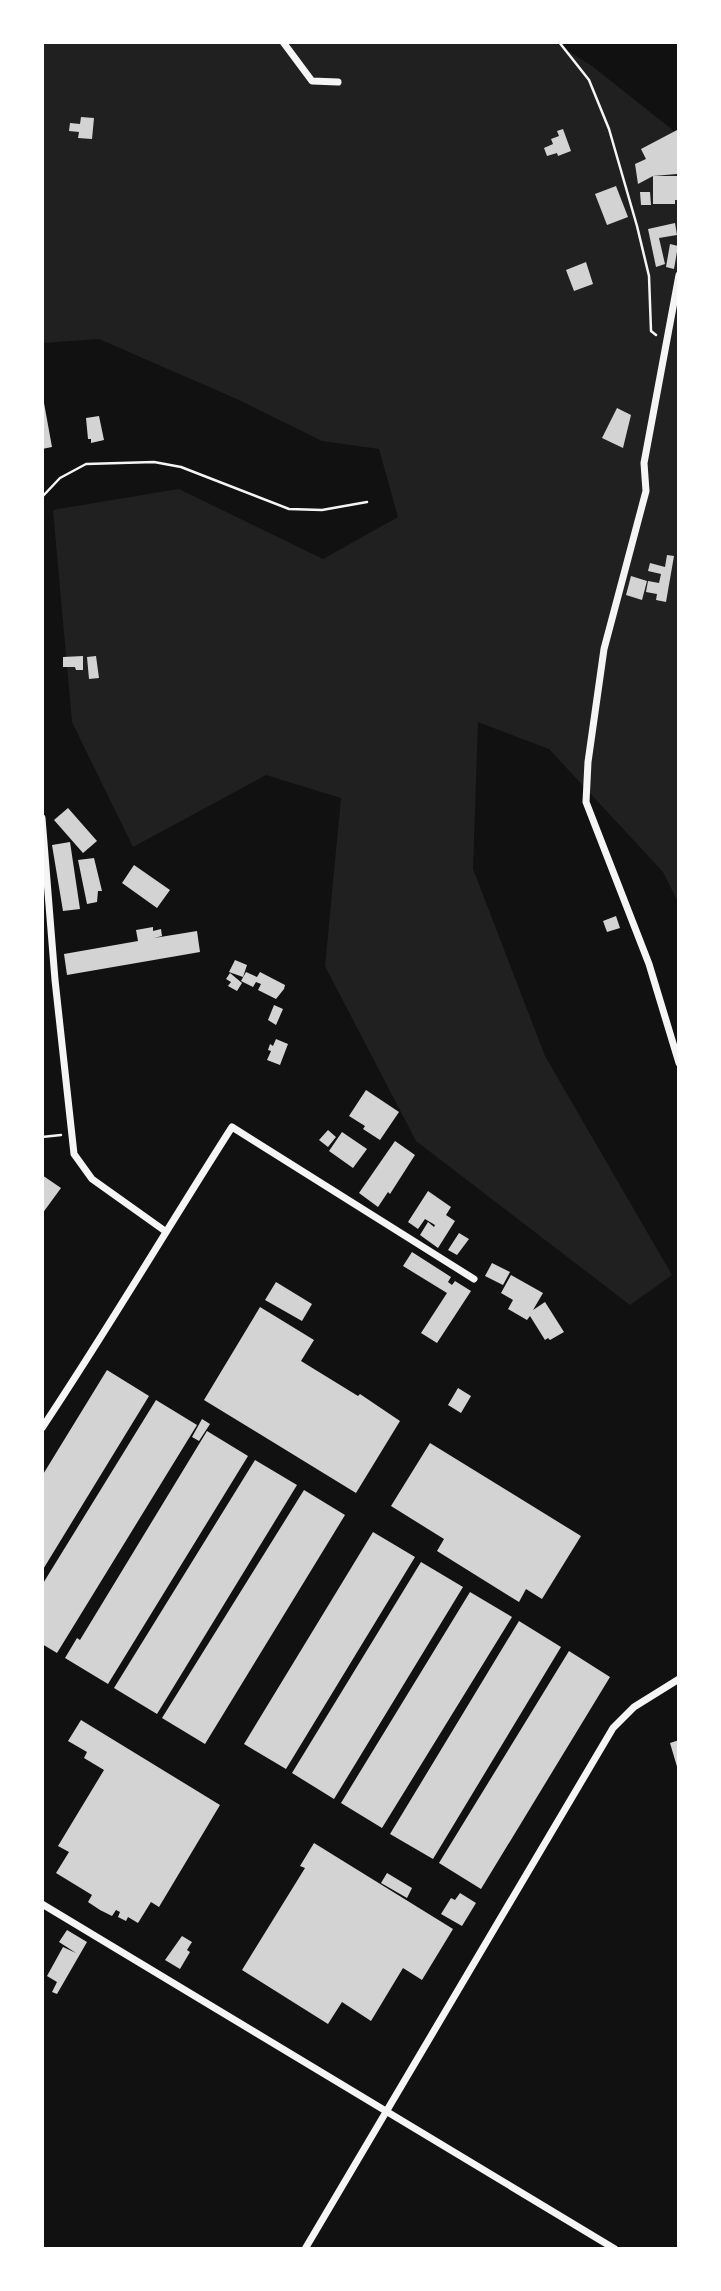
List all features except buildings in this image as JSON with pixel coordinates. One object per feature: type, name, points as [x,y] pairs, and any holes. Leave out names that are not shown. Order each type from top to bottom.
[{"type":"street","points":[[283,42],[312,81],[338,82]]},
{"type":"street","points":[[679,275],[644,463],[646,491],[604,649],[588,762],[586,802],[649,964],[679,1063]]},
{"type":"street","points":[[42,818],[74,1154],[92,1179],[165,1231]]},
{"type":"street","points":[[42,1428],[96,1347],[165,1231],[232,1127],[474,1279]]},
{"type":"street","points":[[305,2249],[613,1728],[634,1707],[679,1679]]},
{"type":"street","points":[[42,1904],[615,2249]]},
{"type":"path","points":[[559,42],[589,80],[609,129],[649,276],[652,331],[666,345]]},
{"type":"path","points":[[42,497],[60,478],[86,464],[154,462],[181,467],[289,509],[322,510],[367,502]]},
{"type":"path","points":[[42,1137],[71,1134]]},
{"type":"shaded area","points":[[42,42],[554,42],[592,66],[679,135],[679,904],[663,872],[549,749],[478,722],[473,869],[545,1056],[672,1275],[630,1305],[416,1141],[325,966],[341,798],[266,775],[133,847],[72,722],[53,510],[179,489],[323,559],[398,517],[379,449],[322,441],[239,400],[99,339],[42,343]]}]
